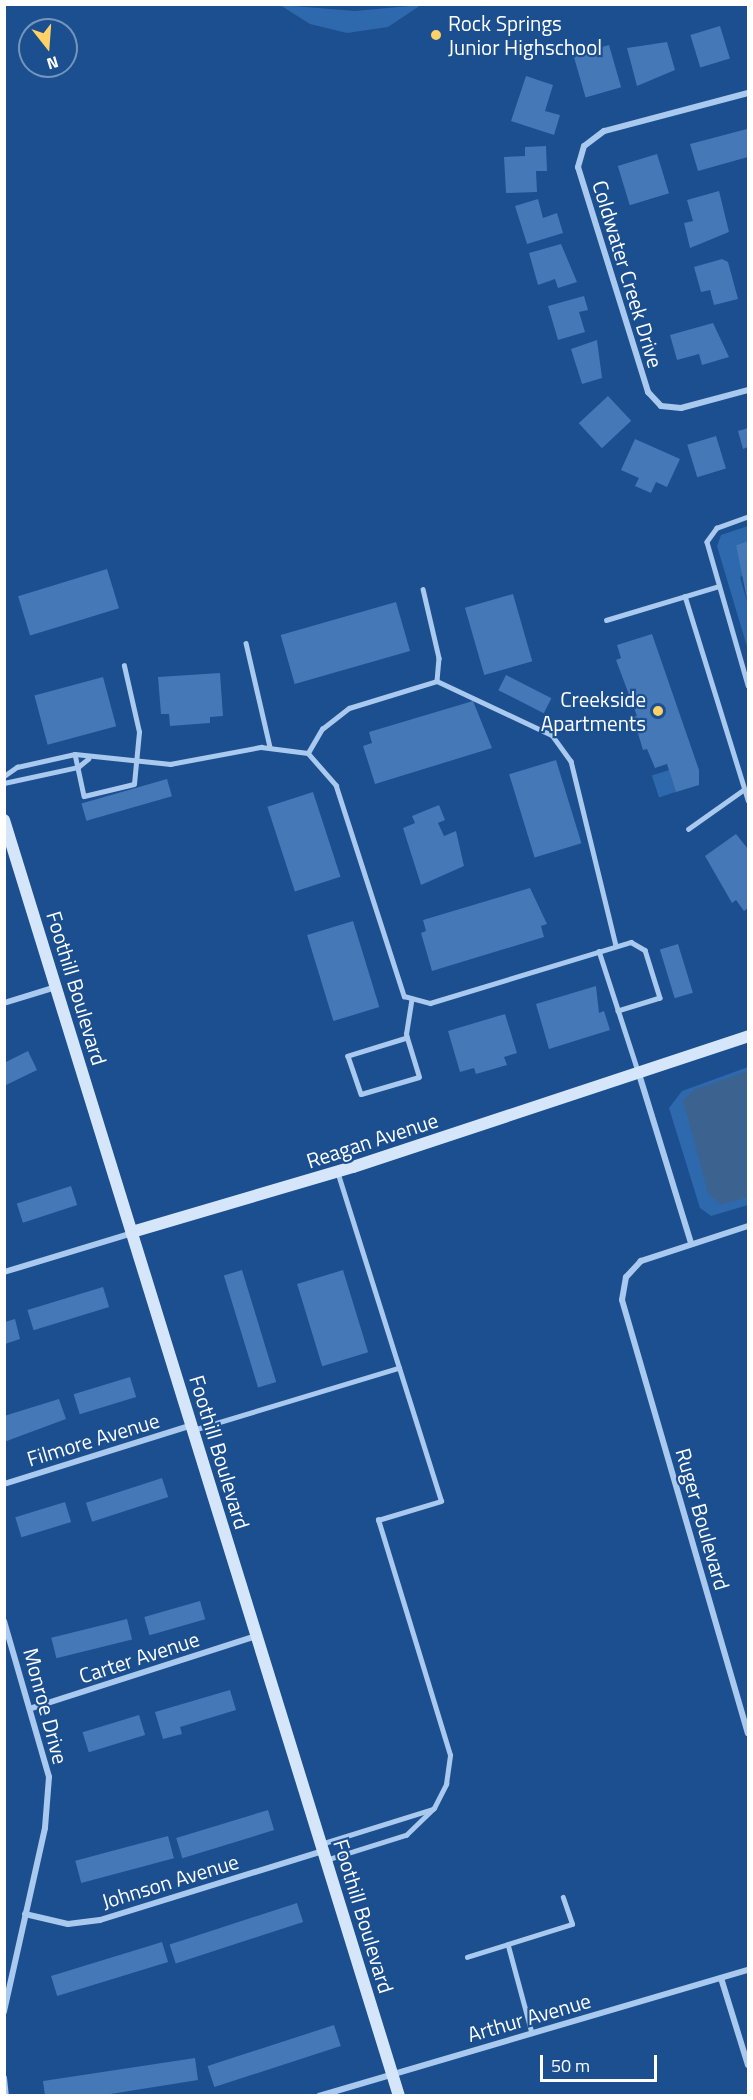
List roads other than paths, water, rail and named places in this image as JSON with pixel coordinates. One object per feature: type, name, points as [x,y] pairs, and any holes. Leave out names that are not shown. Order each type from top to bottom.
[{"type":"main road","name":"Foothill Boulevard","points":[[4,820],[399,2096]]},
{"type":"main road","name":"Reagan Avenue","points":[[132,1232],[338,1172],[748,1036]]},
{"type":"street","name":"Coldwater Creek Drive","points":[[748,93],[604,131],[584,146],[578,167],[648,393],[661,406],[681,408],[748,390]]},
{"type":"street","points":[[4,1003],[56,987]]},
{"type":"street","points":[[639,1074],[691,1243]]},
{"type":"street","name":"Ruger Boulevard","points":[[748,1226],[691,1243],[632,1268],[622,1288],[625,1314],[748,1733]]},
{"type":"street","name":"Reagan Avenue","points":[[4,1272],[132,1232]]},
{"type":"street","name":"Filmore Avenue","points":[[4,1484],[193,1428]]},
{"type":"street","name":"Monroe Drive","points":[[4,1620],[32,1708],[49,1777],[45,1828],[4,2012]]},
{"type":"street","name":"Carter Avenue","points":[[32,1708],[256,1636]]},
{"type":"street","name":"Johnson Avenue","points":[[25,1914],[68,1924],[100,1920],[323,1852]]},
{"type":"street","name":"Arthur Avenue","points":[[319,2096],[748,1970]]},
{"type":"street","points":[[721,1978],[748,2065]]},
{"type":"street","points":[[4,2078],[6,2096]]},
{"type":"lane","points":[[748,517],[717,528],[707,542],[748,684]]},
{"type":"lane","points":[[606,620],[719,586]]},
{"type":"lane","points":[[423,589],[439,658],[436,681]]},
{"type":"lane","points":[[685,596],[743,790],[748,800]]},
{"type":"lane","points":[[246,643],[270,747]]},
{"type":"lane","points":[[75,754],[84,796],[134,784],[139,732],[124,666]]},
{"type":"lane","points":[[309,753],[322,729],[341,713],[436,681],[561,742],[574,772],[616,946]]},
{"type":"lane","points":[[4,776],[17,767],[75,754],[88,759],[170,764],[270,747],[309,753],[336,785],[400,988],[411,1001],[430,1003],[631,942],[645,950],[660,998],[618,1011]]},
{"type":"lane","points":[[4,783],[78,767],[88,759]]},
{"type":"lane","points":[[688,829],[743,790]]},
{"type":"lane","points":[[599,951],[639,1074]]},
{"type":"lane","points":[[407,1038],[348,1056],[361,1094],[419,1077],[407,1038],[411,1001]]},
{"type":"lane","points":[[323,1852],[406,1835],[434,1808],[446,1784],[450,1755],[378,1520],[441,1502],[338,1172]]},
{"type":"lane","points":[[193,1428],[399,1368]]},
{"type":"lane","points":[[323,1852],[434,1808]]},
{"type":"lane","points":[[467,1957],[572,1924],[563,1898]]},
{"type":"lane","points":[[508,1944],[532,2033]]},
{"type":"place","name":"Rock Springs Junior Highschool","points":[[436,35]]},
{"type":"place","name":"Creekside Apartments","points":[[658,711]]}]
